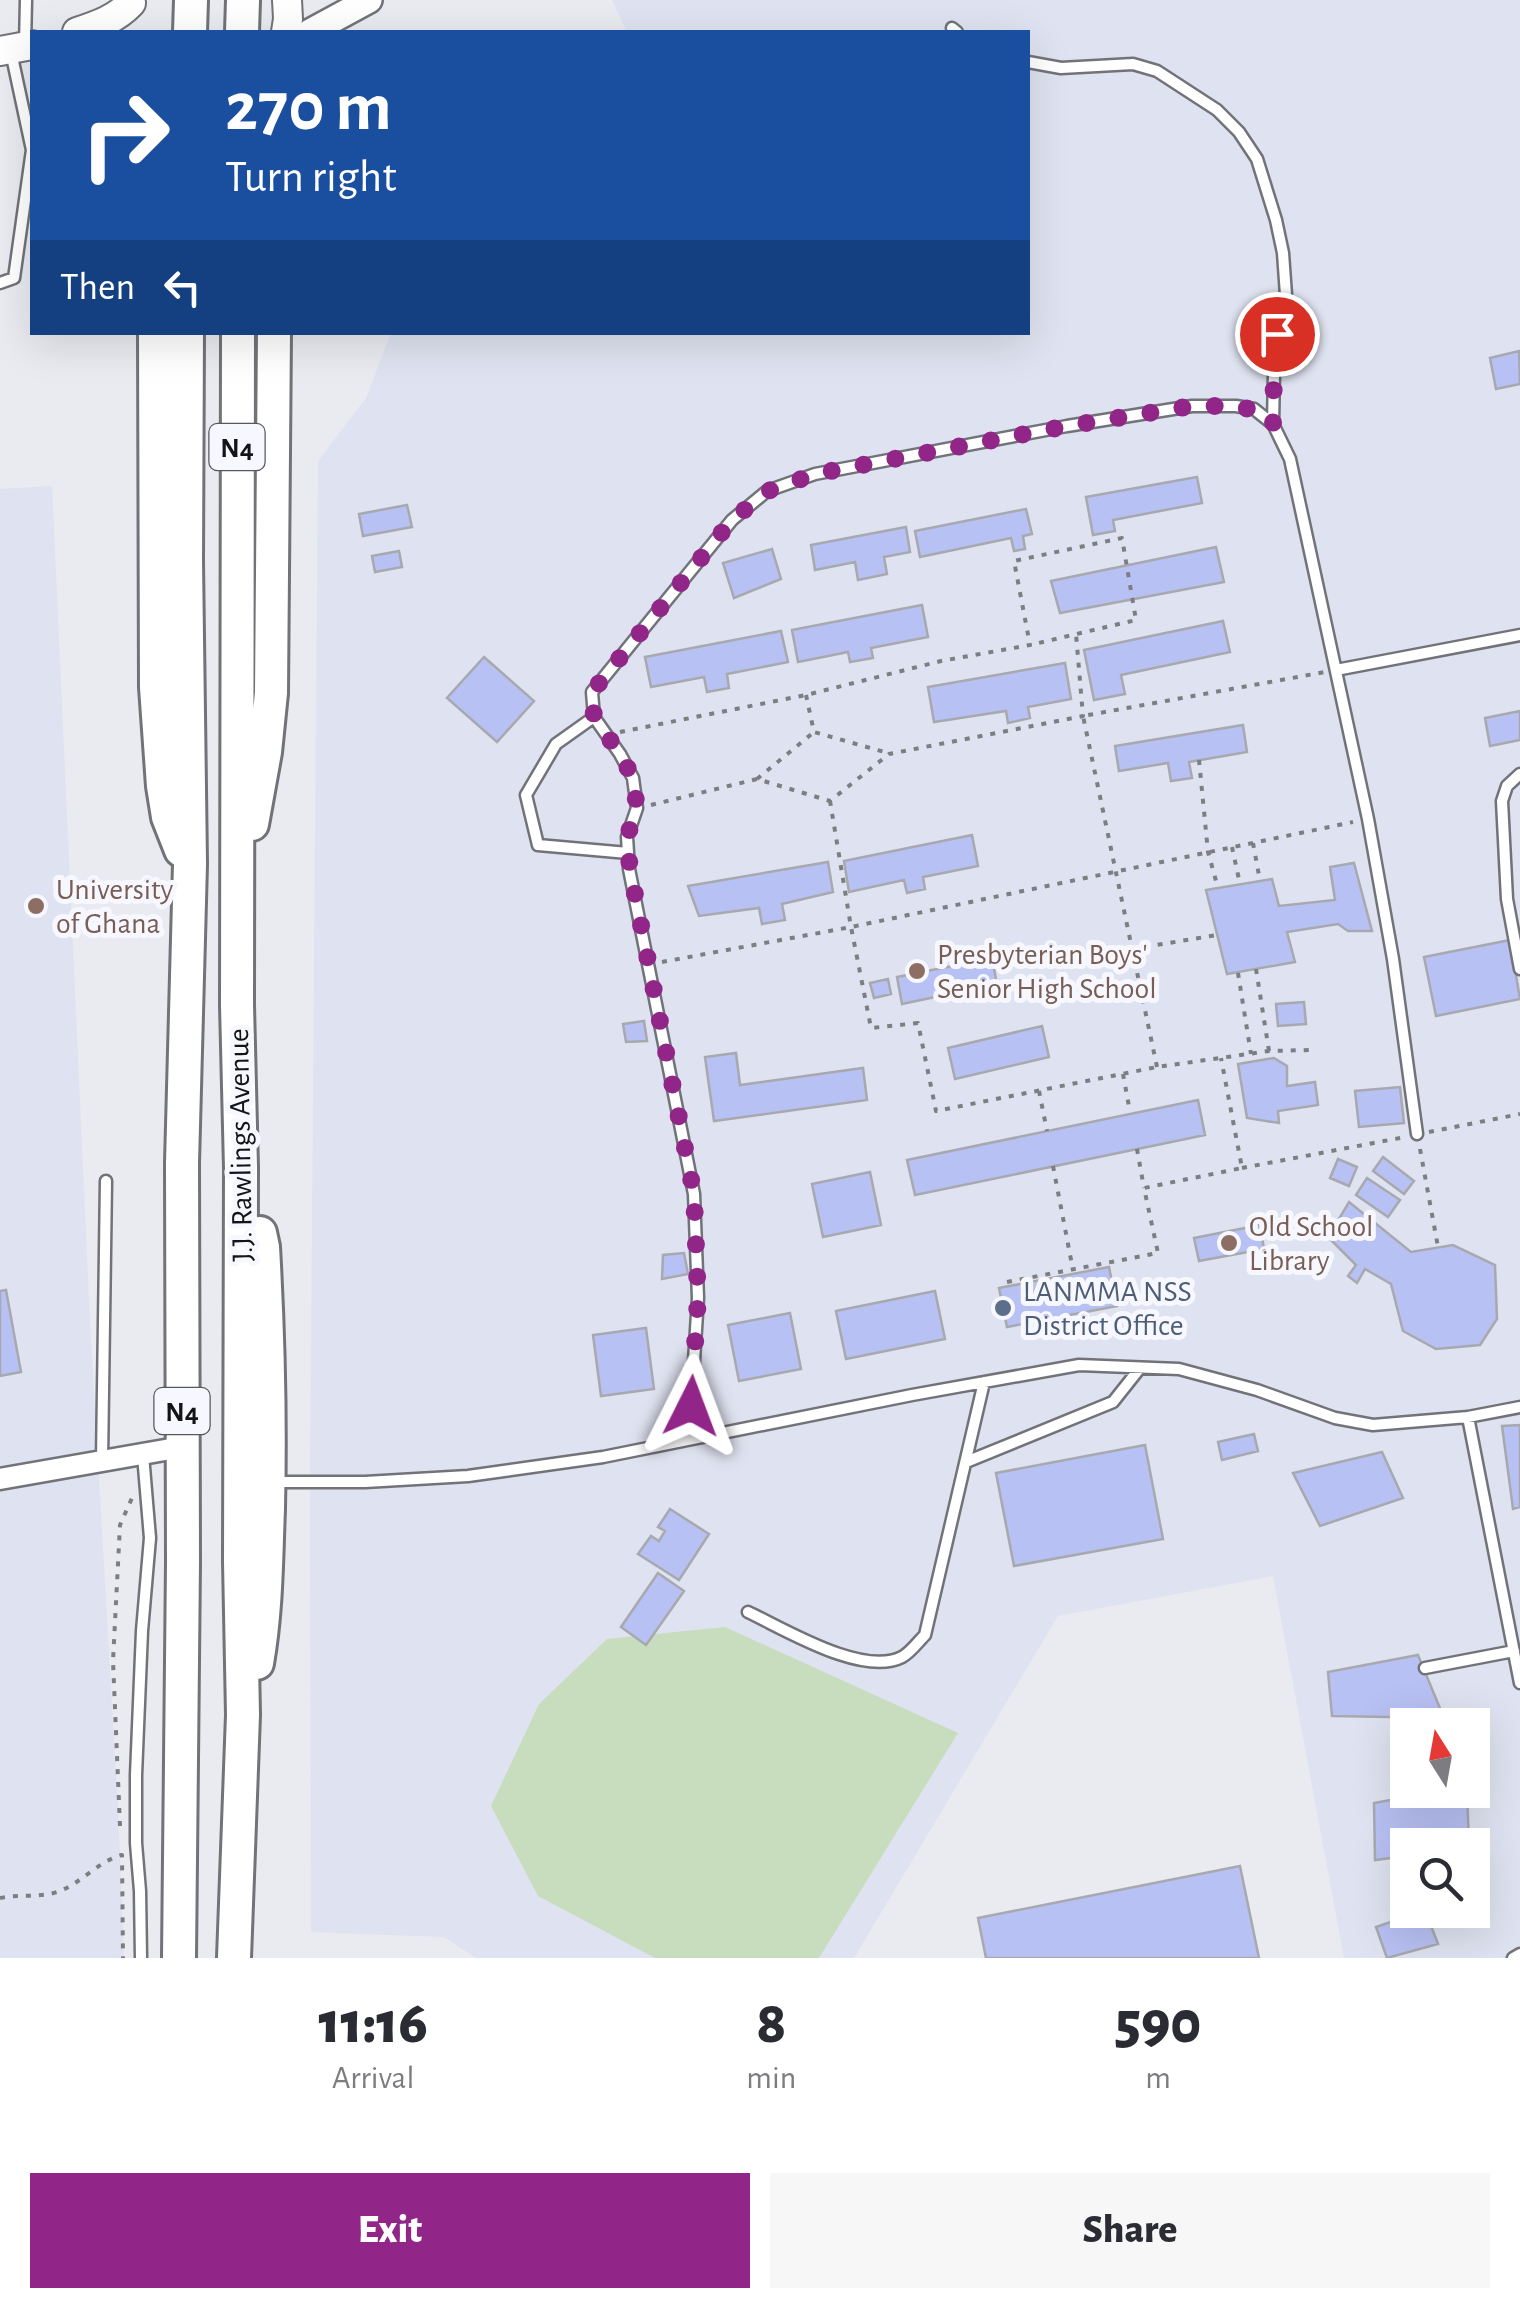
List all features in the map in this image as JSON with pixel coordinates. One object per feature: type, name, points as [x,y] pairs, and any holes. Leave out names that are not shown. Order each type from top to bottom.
[{"type":"highway","points":[[190,30],[191,0]]},
{"type":"highway","points":[[242,30],[244,0]]},
{"type":"highway","points":[[155,335],[156,688],[162,786],[172,829],[190,864]]},
{"type":"highway","name":"J.J. Rawlings Avenue","points":[[179,1958],[182,1163],[190,864],[187,335]]},
{"type":"highway","name":"J.J. Rawlings Avenue","points":[[234,1958],[242,1715],[238,335]]},
{"type":"highway","points":[[239,844],[252,824],[259,794],[271,693],[274,335]]},
{"type":"highway","points":[[242,1168],[263,1248],[269,1362],[266,1600],[256,1668],[242,1715]]},
{"type":"main road","points":[[286,30],[287,0]]},
{"type":"main road","points":[[83,30],[111,20],[132,2]]},
{"type":"main road","points":[[132,2],[133,30]]},
{"type":"street","points":[[314,30],[369,0]]},
{"type":"street","points":[[0,1479],[182,1447]]},
{"type":"lane","points":[[26,0],[17,48],[30,136]]},
{"type":"lane","points":[[1030,62],[1061,68],[1133,64],[1158,71],[1217,110],[1240,132],[1257,159],[1276,220],[1286,295],[1277,334],[1273,424],[1290,460],[1368,819],[1417,1134]]},
{"type":"lane","points":[[0,283],[14,278],[30,164]]},
{"type":"lane","points":[[689,1440],[698,1298],[694,1194],[628,853],[627,837],[637,808],[633,778],[594,717],[592,692],[732,520],[768,491],[815,474],[1192,406],[1254,410],[1273,424]]},
{"type":"lane","points":[[1336,670],[1520,634]]},
{"type":"lane","points":[[594,717],[556,744],[526,795],[538,845],[628,853]]},
{"type":"lane","points":[[1520,774],[1507,786],[1502,802],[1506,899],[1520,969]]},
{"type":"lane","points":[[102,1462],[106,1181]]},
{"type":"lane","points":[[268,1482],[468,1476],[603,1457],[1080,1365],[1179,1369],[1257,1390],[1335,1418],[1373,1424],[1468,1417],[1520,1407]]},
{"type":"lane","points":[[966,1462],[1113,1402],[1140,1368]]},
{"type":"lane","points":[[748,1612],[847,1658],[878,1662],[904,1657],[925,1636],[984,1382]]},
{"type":"lane","points":[[1468,1417],[1520,1683]]},
{"type":"lane","points":[[141,1958],[136,1775],[150,1538],[143,1456]]},
{"type":"lane","points":[[1425,1668],[1514,1651]]},
{"type":"lane","points":[[1513,1958],[1520,1954]]},
{"type":"path","points":[[606,734],[806,695],[941,660],[1030,645],[1136,620],[1122,538],[1014,561],[1030,645]]},
{"type":"path","points":[[1076,634],[1083,716],[1157,1067]]},
{"type":"path","points":[[814,732],[889,754],[1336,670]]},
{"type":"path","points":[[806,695],[814,732]]},
{"type":"path","points":[[637,808],[757,780],[814,732]]},
{"type":"path","points":[[830,801],[889,754]]},
{"type":"path","points":[[1199,760],[1208,852],[1218,888]]},
{"type":"path","points":[[757,780],[830,801]]},
{"type":"path","points":[[830,801],[871,1028],[918,1023],[936,1112],[1157,1067],[1269,1050],[1309,1050]]},
{"type":"path","points":[[648,964],[851,927],[1368,819]]},
{"type":"path","points":[[1252,843],[1260,881]]},
{"type":"path","points":[[1232,847],[1240,884]]},
{"type":"path","points":[[1132,949],[1217,935]]},
{"type":"path","points":[[1256,969],[1269,1050]]},
{"type":"path","points":[[1238,973],[1251,1054]]},
{"type":"path","points":[[1221,1058],[1242,1168]]},
{"type":"path","points":[[1123,1074],[1130,1112]]},
{"type":"path","points":[[1038,1091],[1047,1131]]},
{"type":"path","points":[[1144,1188],[1520,1114]]},
{"type":"path","points":[[1417,1134],[1438,1248]]},
{"type":"path","points":[[1008,1282],[1158,1253],[1138,1149]]},
{"type":"path","points":[[1053,1166],[1073,1270]]},
{"type":"path","points":[[121,1838],[113,1661],[120,1525],[144,1479]]},
{"type":"path","points":[[0,1898],[61,1891],[111,1858],[122,1855],[123,1958]]},
{"type":"shaded area","name":"Presbyterian Boys' Senior High School","points":[[612,0],[1520,0],[1520,1958],[1344,1958],[1273,1576],[1058,1616],[854,1958],[476,1958],[444,1937],[311,1932],[310,1482],[318,461],[366,398],[390,335],[1030,335],[1030,30],[626,30]]},
{"type":"shaded area","name":"University of Ghana","points":[[52,486],[124,1958],[0,1958],[0,489]]},
{"type":"green space","points":[[725,1627],[958,1733],[819,1958],[655,1958],[538,1896],[491,1806],[539,1704],[607,1639]]},
{"type":"building","points":[[1519,351],[1520,384],[1496,389],[1490,358]]},
{"type":"building","points":[[1197,477],[1202,503],[1113,520],[1115,531],[1093,535],[1086,497]]},
{"type":"building","points":[[407,505],[412,527],[363,536],[359,514]]},
{"type":"building","points":[[1026,509],[1032,534],[1023,536],[1025,549],[1014,551],[1011,538],[920,557],[915,531]]},
{"type":"building","points":[[906,527],[910,552],[884,557],[887,574],[858,580],[855,562],[815,570],[811,545]]},
{"type":"building","points":[[1216,547],[1224,582],[1060,613],[1051,581]]},
{"type":"building","points":[[772,549],[781,579],[734,598],[723,563]]},
{"type":"building","points":[[399,551],[402,567],[375,572],[372,556]]},
{"type":"building","points":[[922,605],[928,637],[871,648],[873,658],[850,662],[848,652],[798,662],[792,630]]},
{"type":"building","points":[[1223,621],[1230,652],[1121,675],[1125,694],[1094,700],[1084,650]]},
{"type":"building","points":[[781,631],[788,662],[727,674],[729,688],[707,692],[704,677],[651,687],[645,657]]},
{"type":"building","points":[[484,657],[534,701],[497,742],[447,698]]},
{"type":"building","points":[[1065,663],[1071,699],[1028,707],[1030,718],[1008,723],[1006,711],[934,722],[928,687]]},
{"type":"building","points":[[1520,711],[1520,740],[1490,746],[1485,718]]},
{"type":"building","points":[[1243,725],[1247,752],[1189,762],[1192,778],[1171,781],[1168,763],[1119,771],[1115,746]]},
{"type":"building","points":[[972,835],[978,866],[923,877],[925,889],[907,893],[904,880],[849,892],[844,861]]},
{"type":"building","points":[[828,862],[833,892],[782,904],[785,920],[762,924],[759,908],[699,916],[688,886]]},
{"type":"building","points":[[1354,863],[1372,931],[1348,931],[1338,924],[1287,932],[1295,962],[1227,974],[1206,890],[1272,879],[1279,906],[1335,900],[1330,867]]},
{"type":"building","points":[[1510,940],[1520,999],[1436,1016],[1424,957]]},
{"type":"building","points":[[992,958],[997,984],[902,1004],[897,977]]},
{"type":"building","points":[[888,979],[891,994],[874,998],[870,983]]},
{"type":"building","points":[[1304,1002],[1306,1024],[1278,1026],[1276,1004]]},
{"type":"building","points":[[644,1021],[647,1041],[626,1042],[623,1024]]},
{"type":"building","points":[[1042,1026],[1049,1057],[955,1079],[948,1048]]},
{"type":"building","points":[[736,1053],[740,1085],[863,1068],[867,1100],[714,1121],[705,1057]]},
{"type":"building","points":[[1274,1058],[1287,1066],[1287,1086],[1315,1082],[1318,1105],[1278,1111],[1279,1123],[1247,1118],[1238,1064]]},
{"type":"building","points":[[1400,1087],[1404,1123],[1359,1127],[1355,1091]]},
{"type":"building","points":[[1198,1100],[1205,1135],[915,1195],[907,1160]]},
{"type":"building","points":[[1383,1157],[1414,1181],[1404,1194],[1373,1171]]},
{"type":"building","points":[[1338,1159],[1357,1167],[1349,1186],[1330,1178]]},
{"type":"building","points":[[870,1172],[881,1225],[823,1237],[812,1184]]},
{"type":"building","points":[[1367,1178],[1400,1200],[1388,1217],[1356,1195]]},
{"type":"building","points":[[1349,1202],[1411,1252],[1453,1245],[1495,1265],[1497,1319],[1480,1345],[1436,1349],[1403,1331],[1391,1284],[1365,1269],[1357,1283],[1348,1276],[1356,1265],[1328,1237]]},
{"type":"building","name":"Old School Library","points":[[1260,1225],[1264,1249],[1199,1261],[1194,1238]]},
{"type":"building","points":[[684,1253],[688,1274],[662,1279],[663,1255]]},
{"type":"building","points":[[1109,1267],[1117,1306],[1007,1327],[999,1288]]},
{"type":"building","points":[[6,1290],[21,1372],[0,1376],[0,1291]]},
{"type":"building","points":[[935,1291],[945,1339],[846,1359],[836,1311]]},
{"type":"building","points":[[790,1313],[801,1369],[739,1381],[728,1325]]},
{"type":"building","points":[[646,1328],[654,1389],[601,1396],[593,1335]]},
{"type":"building","points":[[1520,1425],[1520,1507],[1513,1509],[1502,1426]]},
{"type":"building","points":[[1520,1425],[1520,1507],[1513,1509],[1502,1426]]},
{"type":"building","points":[[1254,1434],[1258,1451],[1222,1460],[1218,1442]]},
{"type":"building","points":[[1145,1445],[1163,1539],[1014,1566],[996,1473]]},
{"type":"building","points":[[1382,1452],[1403,1498],[1320,1526],[1293,1473]]},
{"type":"building","points":[[1382,1452],[1403,1498],[1320,1526],[1293,1473]]},
{"type":"building","points":[[670,1509],[709,1534],[679,1580],[638,1554],[651,1536],[659,1541],[665,1531],[658,1527]]},
{"type":"building","points":[[658,1573],[684,1591],[646,1645],[621,1627]]},
{"type":"building","points":[[1418,1655],[1440,1708],[1390,1708],[1390,1717],[1332,1716],[1328,1672]]},
{"type":"building","points":[[1418,1655],[1440,1708],[1390,1708],[1390,1717],[1332,1716],[1328,1672]]},
{"type":"building","points":[[1390,1800],[1390,1808],[1468,1808],[1468,1828],[1390,1828],[1390,1858],[1375,1860],[1374,1803]]},
{"type":"building","points":[[1390,1800],[1390,1808],[1468,1808],[1468,1828],[1390,1828],[1390,1858],[1375,1860],[1374,1803]]},
{"type":"building","points":[[1240,1866],[1259,1958],[986,1958],[978,1918]]},
{"type":"building","points":[[1390,1922],[1390,1928],[1432,1928],[1438,1944],[1387,1958],[1376,1927]]},
{"type":"building","points":[[1390,1922],[1390,1928],[1432,1928],[1438,1944],[1387,1958],[1376,1927]]},
{"type":"place","name":"University of Ghana","points":[[36,906]]},
{"type":"place","name":"Presbyterian Boys' Senior High School","points":[[917,971]]},
{"type":"place","name":"Old School Library","points":[[1229,1243]]},
{"type":"place","name":"LANMMA NSS District Office","points":[[1003,1308]]},
{"type":"route","points":[[691,1406],[698,1298],[694,1194],[630,869],[627,837],[637,808],[633,778],[594,717],[592,692],[732,520],[768,491],[815,474],[1192,406],[1236,406],[1254,410],[1273,424],[1277,334]]}]
